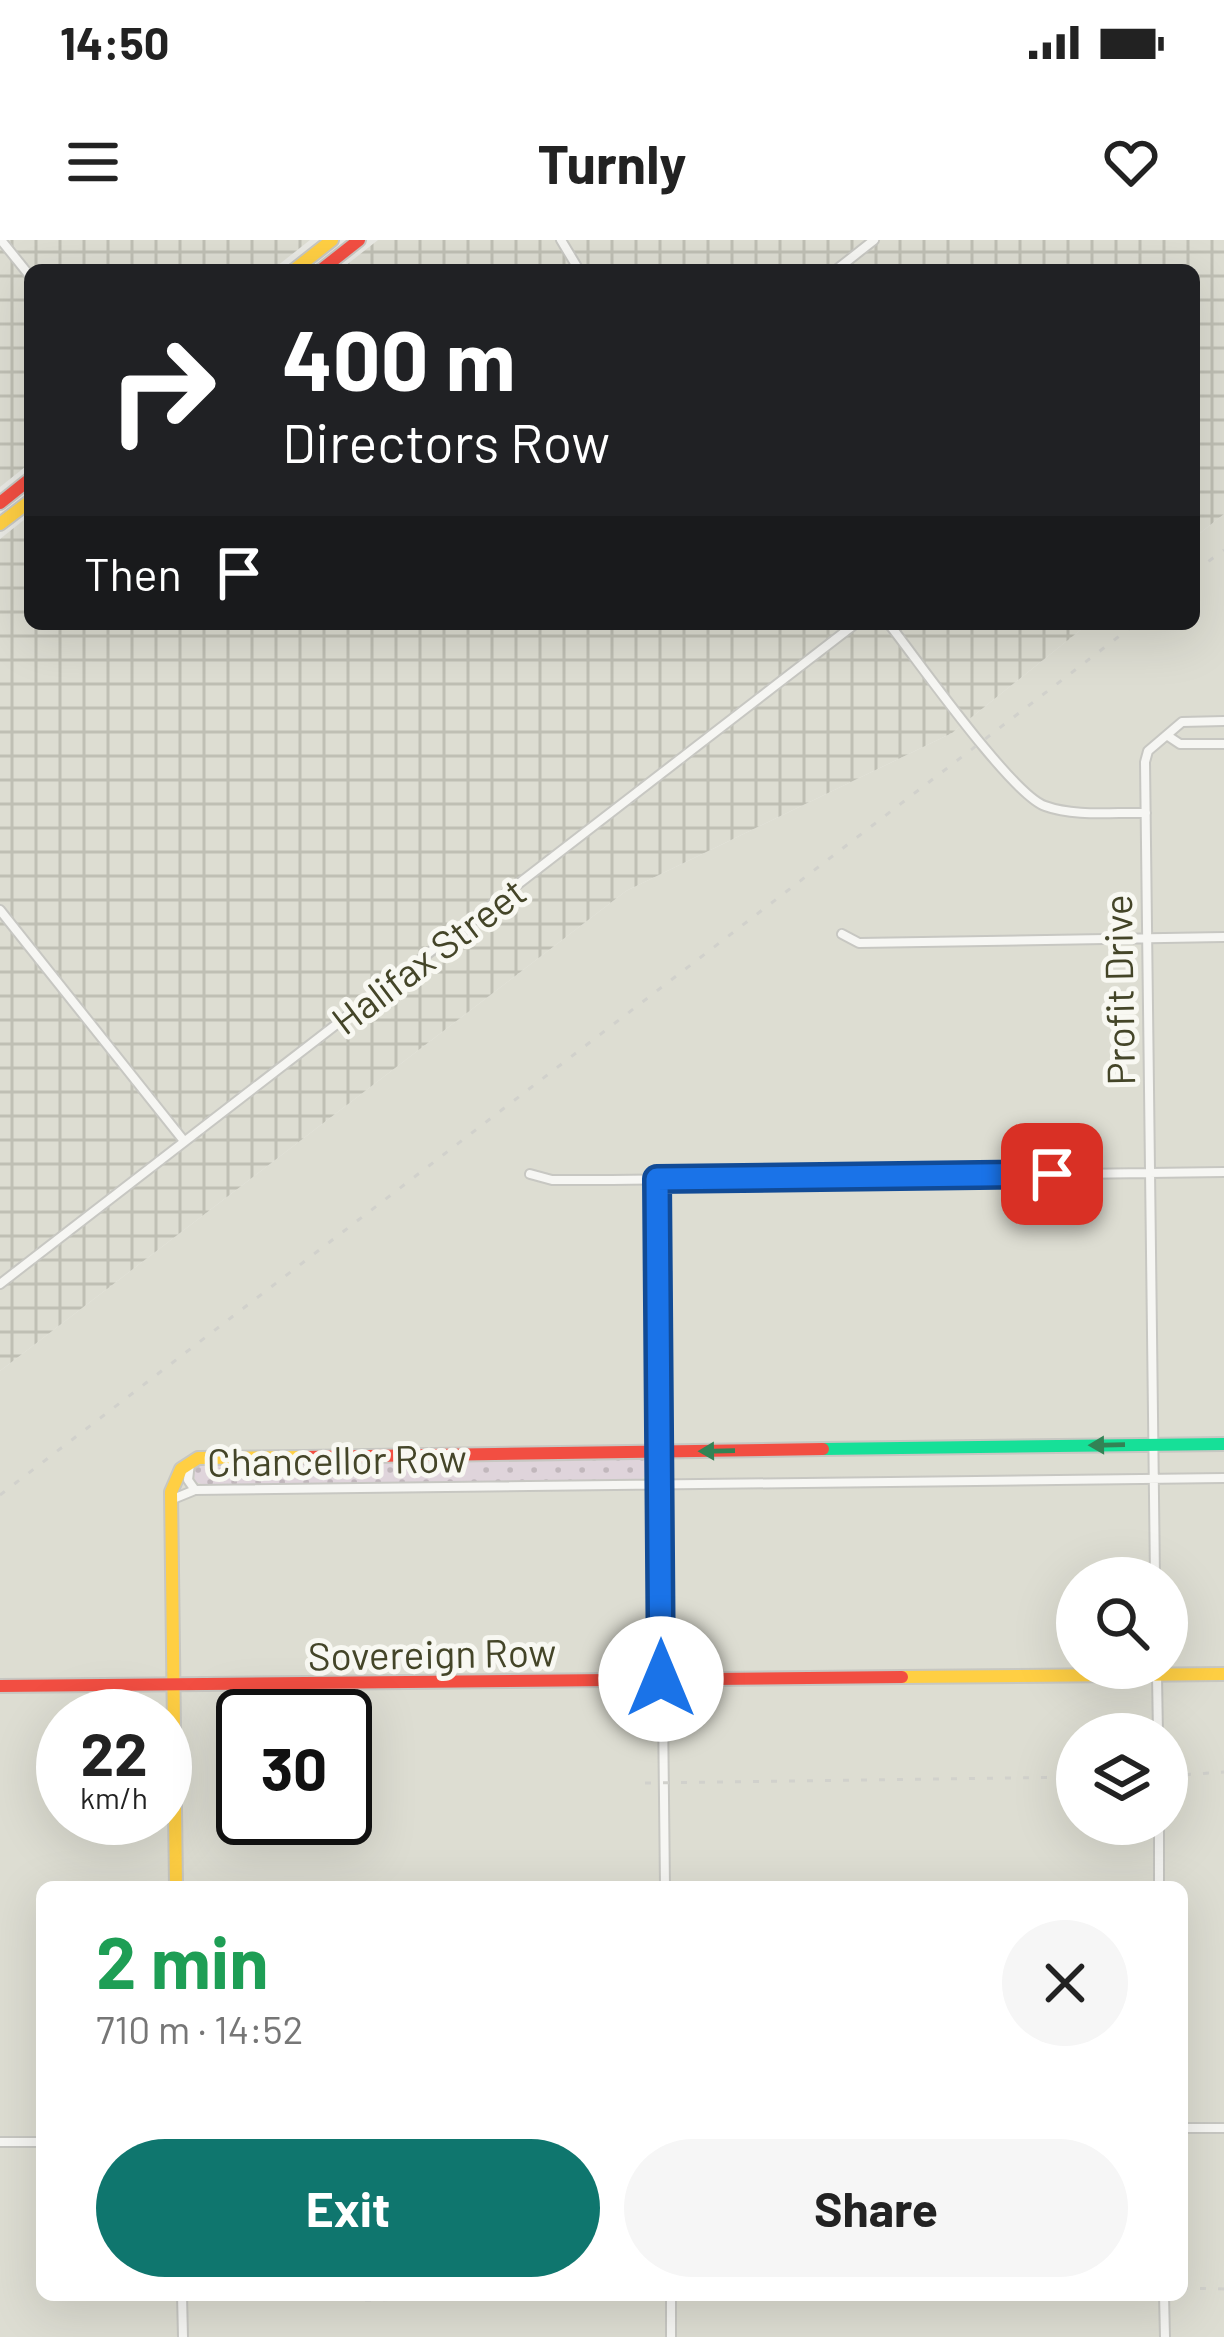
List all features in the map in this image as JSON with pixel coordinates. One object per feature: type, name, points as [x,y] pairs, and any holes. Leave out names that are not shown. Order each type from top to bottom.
[{"type":"street","points":[[2,240],[24,268]]},
{"type":"street","points":[[302,264],[332,240]]},
{"type":"street","points":[[328,264],[359,240]]},
{"type":"street","points":[[844,264],[874,240]]},
{"type":"street","points":[[315,254],[321,264]]},
{"type":"street","points":[[0,503],[24,484]]},
{"type":"street","points":[[0,524],[24,506]]},
{"type":"street","name":"Halifax Street","points":[[0,1283],[847,630]]},
{"type":"street","points":[[894,630],[1024,794],[1049,808],[1146,812]]},
{"type":"street","points":[[1224,721],[1182,722],[1168,736],[1180,744],[1224,744]]},
{"type":"street","name":"Profit Drive","points":[[1155,1557],[1144,762],[1148,751],[1168,736]]},
{"type":"street","points":[[0,910],[184,1141]]},
{"type":"street","points":[[842,934],[859,943],[1224,937]]},
{"type":"street","points":[[530,1174],[552,1180],[1224,1172]]},
{"type":"street","points":[[657,1179],[665,1881]]},
{"type":"street","name":"Chancellor Row","points":[[1224,1444],[206,1456],[190,1461],[174,1480],[173,1499],[195,1490],[1224,1478]]},
{"type":"street","points":[[190,1461],[188,1480],[195,1490]]},
{"type":"street","points":[[173,1499],[176,1881]]},
{"type":"street","name":"Sovereign Row","points":[[0,1686],[1056,1673]]},
{"type":"street","name":"Sovereign Row","points":[[1188,1673],[1224,1674]]},
{"type":"street","points":[[1159,1845],[1159,1881]]},
{"type":"street","points":[[1188,2128],[1224,2128]]},
{"type":"street","points":[[0,2142],[36,2142]]},
{"type":"street","points":[[182,2301],[183,2337]]},
{"type":"street","points":[[670,2301],[671,2337]]},
{"type":"street","points":[[1164,2301],[1165,2337]]},
{"type":"shaded area","points":[[0,240],[310,240],[280,264],[24,264],[24,468],[0,487]]},
{"type":"shaded area","points":[[378,240],[1224,240],[1224,514],[1200,533],[1200,264],[348,264]]},
{"type":"shaded area","points":[[1224,514],[1224,2337],[0,2337],[0,1371],[626,891],[952,733],[1081,630],[1200,630],[1200,533]]},
{"type":"shaded area","points":[[24,520],[24,630],[1081,630],[952,733],[626,891],[0,1371],[0,539]]},
{"type":"shaded area","points":[[644,1457],[651,1469],[640,1481],[205,1485],[196,1482],[193,1473],[198,1463]]},
{"type":"railway","points":[[1200,568],[1224,550]]},
{"type":"railway","points":[[0,1495],[1127,630]]},
{"type":"railway","points":[[1188,1775],[1224,1772]]},
{"type":"railway","points":[[645,1783],[1056,1777]]},
{"type":"railway","points":[[1188,2288],[1224,2289]]},
{"type":"traffic: fast","points":[[823,1449],[1224,1444]]},
{"type":"traffic: slow","points":[[302,264],[332,240]]},
{"type":"traffic: slow","points":[[0,524],[24,506]]},
{"type":"traffic: slow","points":[[176,1881],[171,1492],[181,1469],[198,1458],[306,1457]]},
{"type":"traffic: slow","points":[[902,1677],[1224,1674]]},
{"type":"traffic: jam","points":[[329,264],[359,240]]},
{"type":"traffic: jam","points":[[0,503],[24,484]]},
{"type":"traffic: jam","points":[[306,1457],[823,1449]]},
{"type":"traffic: jam","points":[[0,1686],[902,1677]]},
{"type":"route","points":[[661,1679],[657,1179],[1052,1174]]}]
